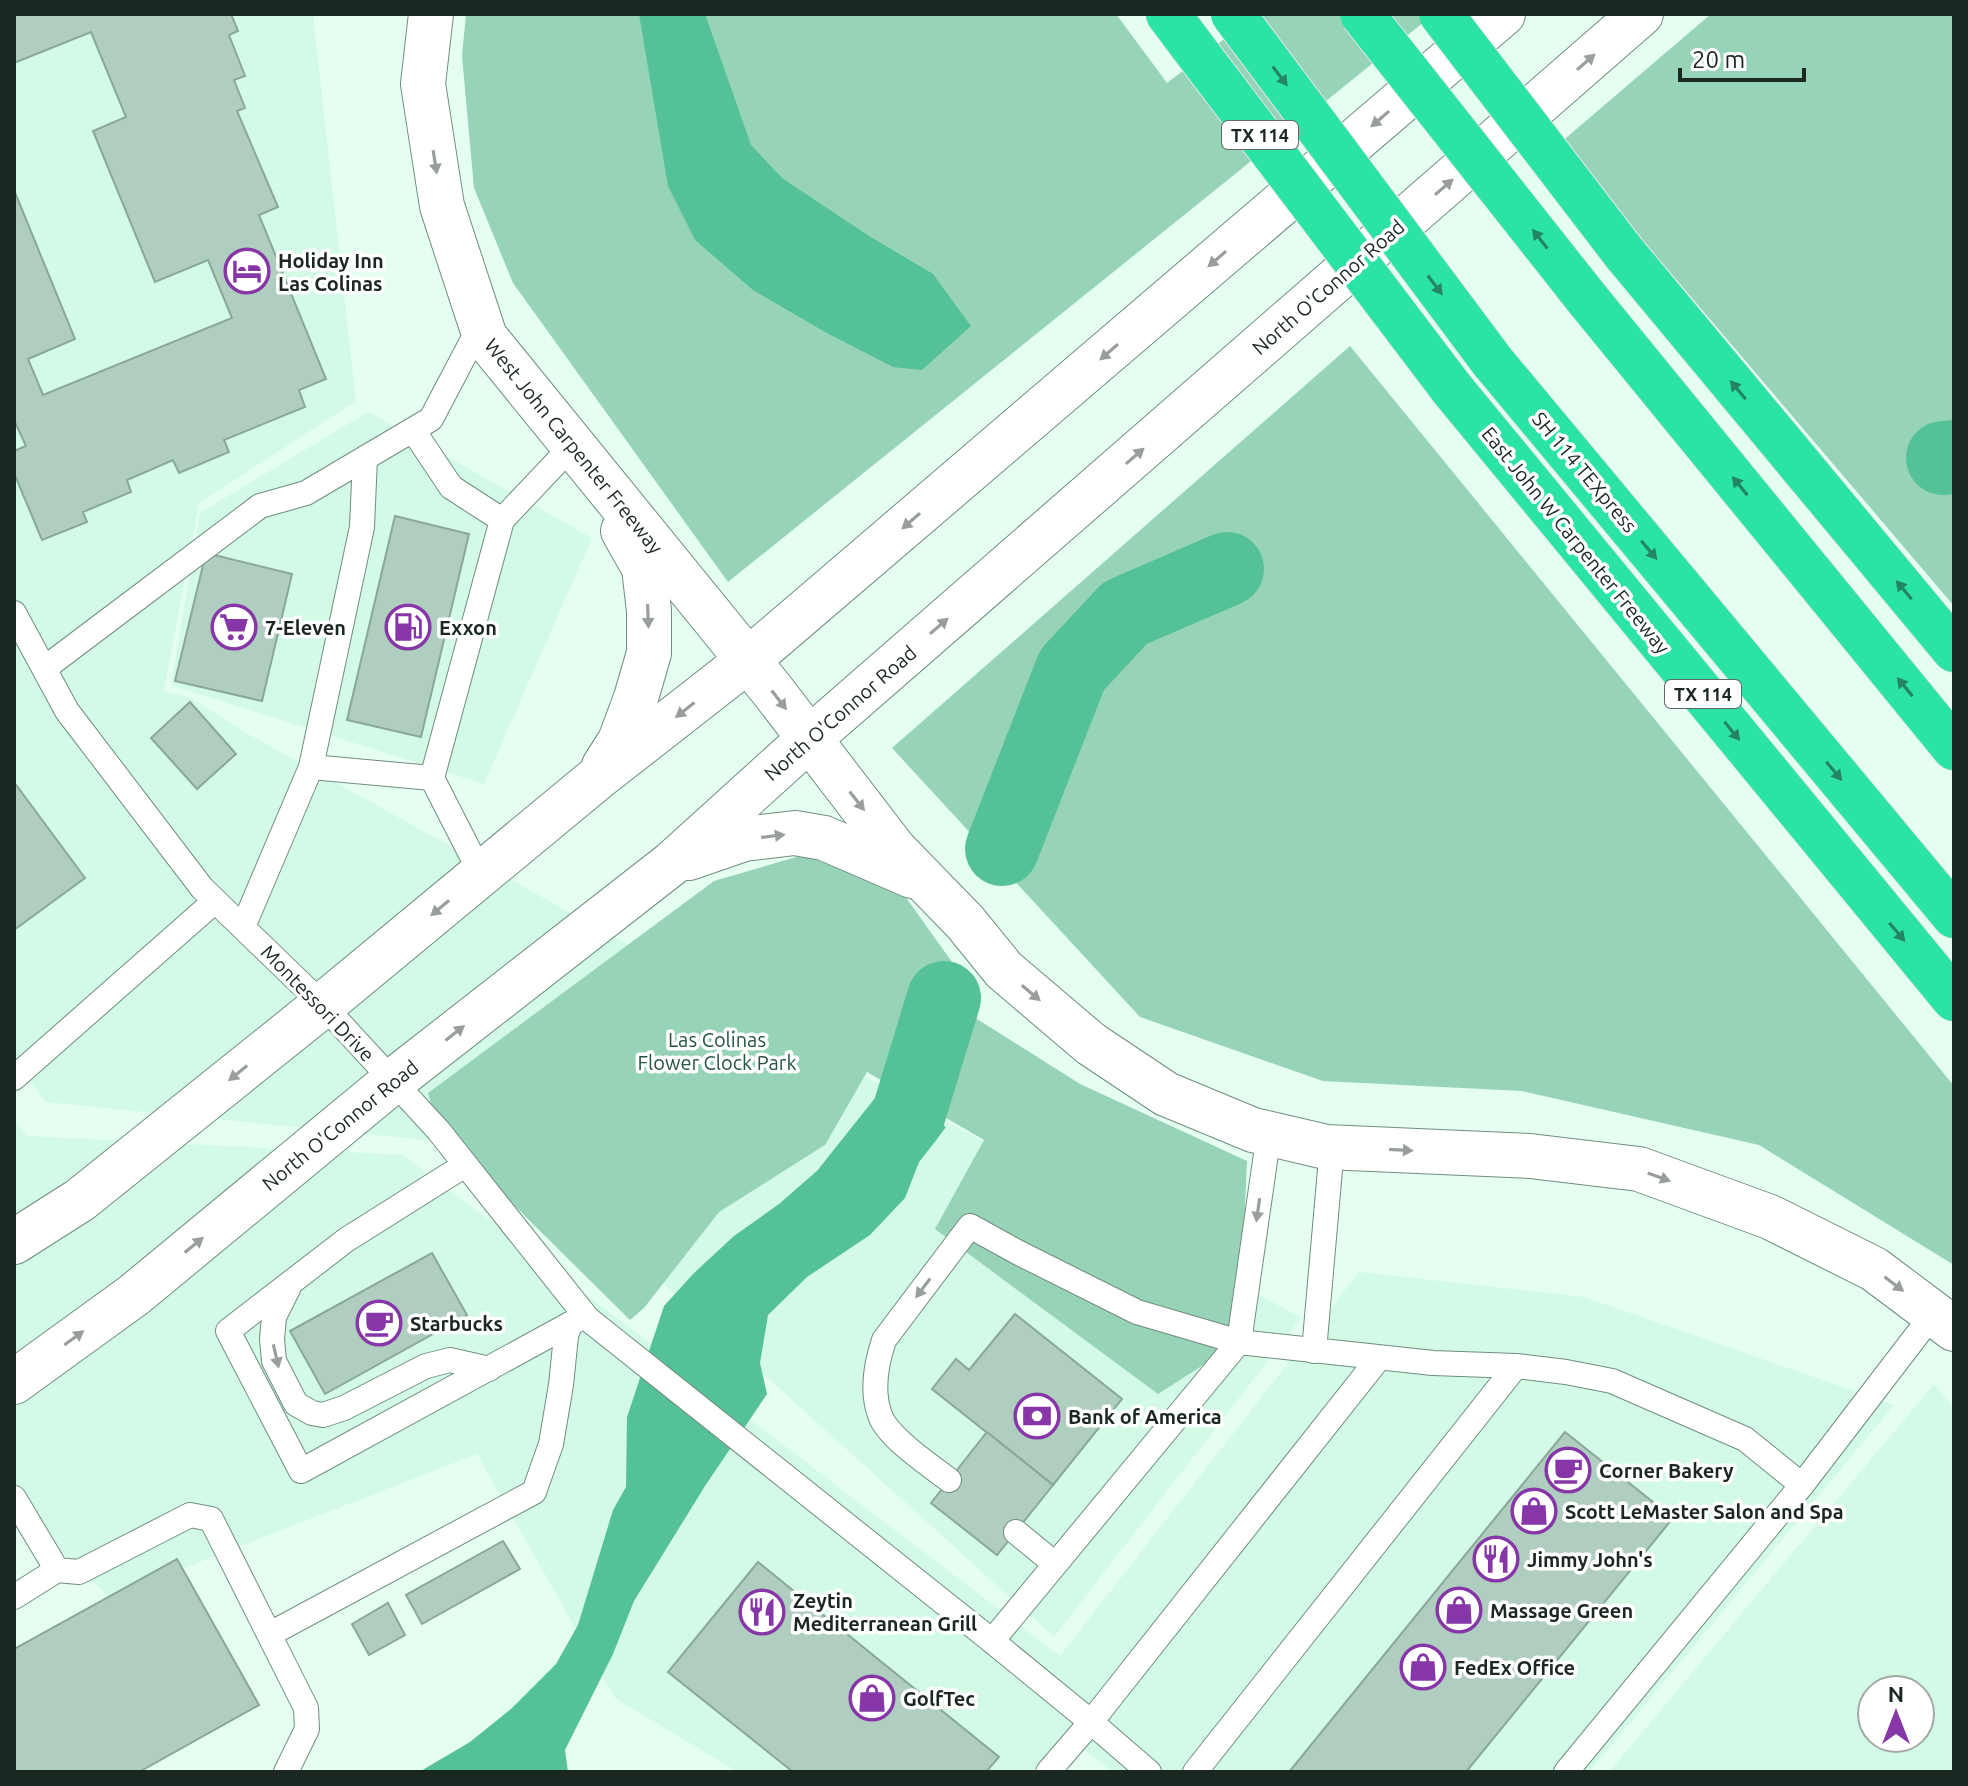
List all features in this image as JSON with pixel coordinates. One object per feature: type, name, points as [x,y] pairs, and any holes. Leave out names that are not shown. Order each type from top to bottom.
[{"type":"highway","name":"SH 114 TEXpress","points":[[1233,14],[1492,361],[1954,916]]},
{"type":"highway","points":[[1362,14],[1588,300],[1954,748]]},
{"type":"highway","points":[[1441,14],[1624,253],[1954,650]]},
{"type":"highway","name":"East John W Carpenter Freeway","points":[[1180,30],[1452,389],[1954,999]]},
{"type":"main road","name":"West John Carpenter Freeway","points":[[431,14],[423,84],[442,206],[485,337],[809,739]]},
{"type":"main road","points":[[14,1242],[80,1200],[323,1005],[596,779],[747,661],[1503,14]]},
{"type":"main road","name":"North O'Connor Road","points":[[14,1382],[134,1295],[393,1081],[671,864],[809,739],[1641,14]]},
{"type":"main road","points":[[573,445],[644,568],[649,611],[649,653],[636,698],[620,741],[596,779]]},
{"type":"main road","points":[[809,739],[894,849],[965,922],[1004,970],[1091,1044],[1166,1094],[1253,1130],[1332,1147],[1530,1156],[1639,1169],[1783,1224],[1874,1269],[1944,1321]]},
{"type":"main road","points":[[671,864],[744,839],[795,833],[824,838],[928,884]]},
{"type":"lane","points":[[45,668],[260,506],[306,493],[431,419],[481,324]]},
{"type":"lane","points":[[413,430],[451,487],[502,520]]},
{"type":"lane","points":[[481,874],[432,778],[502,520],[573,445]]},
{"type":"lane","points":[[243,927],[311,767],[362,527],[365,458]]},
{"type":"lane","name":"Montessori Drive","points":[[14,613],[67,711],[202,888],[323,1005],[438,1130],[584,1323],[992,1641],[1149,1772]]},
{"type":"lane","points":[[311,767],[432,778]]},
{"type":"lane","points":[[14,1078],[215,901]]},
{"type":"lane","points":[[992,1641],[1239,1342],[1269,1133]]},
{"type":"lane","points":[[1314,1351],[1332,1147]]},
{"type":"lane","points":[[465,1165],[346,1240],[228,1331],[301,1471],[489,1369],[584,1323]]},
{"type":"lane","points":[[949,1480],[902,1443],[880,1418],[875,1389],[877,1359],[884,1340],[970,1226],[1137,1312],[1239,1342],[1433,1363],[1516,1366],[1612,1381],[1745,1439],[1802,1485]]},
{"type":"lane","points":[[291,1283],[274,1317],[274,1361],[296,1404],[312,1413],[323,1415],[344,1408],[426,1366],[450,1360],[489,1369]]},
{"type":"lane","points":[[1566,1772],[1802,1485],[1944,1321]]},
{"type":"lane","points":[[270,1634],[534,1492],[551,1444],[566,1336],[584,1323]]},
{"type":"lane","points":[[1048,1772],[1379,1358]]},
{"type":"lane","points":[[1195,1772],[1516,1366]]},
{"type":"lane","points":[[14,1498],[57,1570]]},
{"type":"lane","points":[[14,1597],[57,1570],[79,1572],[190,1515],[211,1519],[306,1708],[307,1729],[286,1772]]},
{"type":"lane","points":[[1016,1532],[1055,1564]]},
{"type":"shaded area","points":[[14,14],[313,14],[356,401],[199,503],[164,691],[191,698],[248,734],[1301,1318],[1054,1637],[515,1149],[46,1102],[14,1059]]},
{"type":"shaded area","points":[[639,14],[705,14],[751,145],[782,178],[933,274],[971,326],[922,370],[893,367],[753,290],[695,240],[668,186]]},
{"type":"shaded area","points":[[368,412],[592,538],[484,784],[171,685],[200,513]]},
{"type":"shaded area","points":[[887,1095],[946,1127],[919,1162],[905,1198],[870,1235],[807,1277],[768,1315],[760,1363],[767,1394],[705,1486],[634,1601],[613,1654],[565,1750],[568,1772],[419,1772],[470,1742],[511,1709],[556,1664],[578,1625],[613,1510],[626,1487],[627,1417],[664,1306],[734,1236],[779,1204],[818,1170],[857,1147]]},
{"type":"shaded area","points":[[14,1120],[27,1136],[403,1155],[1060,1656],[1359,1272],[1584,1297],[1894,1405],[1589,1772],[1114,1772],[1084,1750],[1065,1772],[738,1772],[615,1698],[477,1454],[109,1597],[14,1507]]},
{"type":"shaded area","points":[[1934,1384],[1954,1408],[1954,1772],[1609,1772]]},
{"type":"green space","points":[[466,14],[1116,14],[1167,83],[1257,14],[1434,14],[728,582],[513,283],[474,188],[462,56]]},
{"type":"green space","points":[[1711,14],[1954,14],[1954,606],[1560,143]]},
{"type":"green space","points":[[1350,346],[1954,1086],[1954,1265],[1759,1145],[1522,1091],[1323,1081],[1140,1017],[892,748]]},
{"type":"green space","name":"Las Colinas Flower Clock Park","points":[[803,855],[902,892],[972,990],[977,1019],[1080,1084],[1247,1161],[1239,1342],[1158,1394],[935,1229],[984,1140],[867,1072],[825,1145],[719,1212],[644,1308],[630,1320],[438,1130],[428,1093],[714,881]]},
{"type":"building","name":"Holiday Inn Las Colinas","points":[[14,14],[231,14],[238,31],[229,35],[245,76],[234,80],[245,108],[237,111],[278,207],[259,215],[326,379],[299,390],[305,407],[224,440],[229,452],[179,473],[173,460],[127,480],[131,492],[83,512],[87,522],[42,540],[14,473],[14,451],[26,446],[14,420],[14,190],[75,339],[28,359],[43,395],[232,318],[208,260],[155,282],[93,131],[126,117],[91,32],[14,63]]},
{"type":"building","name":"Exxon","points":[[395,516],[469,534],[421,737],[347,720]]},
{"type":"building","name":"7-Eleven","points":[[206,553],[292,574],[262,701],[175,681]]},
{"type":"building","points":[[190,702],[236,754],[197,789],[151,738]]},
{"type":"building","points":[[14,782],[85,878],[14,930]]},
{"type":"building","name":"Starbucks","points":[[432,1253],[467,1315],[325,1394],[290,1331]]},
{"type":"building","name":"Bank of America","points":[[1015,1314],[1122,1399],[1053,1485],[932,1389],[956,1359],[969,1370]]},
{"type":"building","points":[[987,1432],[1053,1485],[997,1555],[931,1503]]},
{"type":"building","points":[[1565,1432],[1673,1518],[1466,1772],[1289,1772]]},
{"type":"building","points":[[503,1541],[520,1569],[422,1624],[406,1595]]},
{"type":"building","points":[[177,1559],[259,1705],[139,1772],[14,1772],[14,1649]]},
{"type":"building","points":[[758,1562],[999,1757],[986,1772],[793,1772],[668,1672]]},
{"type":"building","points":[[388,1603],[405,1635],[369,1655],[352,1624]]},
{"type":"waterway","points":[[1943,458],[1954,457]]},
{"type":"waterway","points":[[1002,849],[1072,670],[1125,613],[1227,569]]},
{"type":"waterway","points":[[849,1190],[908,1116],[944,998]]},
{"type":"place","name":"Holiday Inn Las Colinas","points":[[247,271]]},
{"type":"place","name":"7-Eleven","points":[[234,627]]},
{"type":"place","name":"Exxon","points":[[408,627]]},
{"type":"place","name":"Starbucks","points":[[379,1323]]},
{"type":"place","name":"Bank of America","points":[[1037,1416]]},
{"type":"place","name":"Corner Bakery","points":[[1568,1470]]},
{"type":"place","name":"Scott LeMaster Salon and Spa","points":[[1534,1511]]},
{"type":"place","name":"Jimmy John's","points":[[1496,1559]]},
{"type":"place","name":"Massage Green","points":[[1459,1610]]},
{"type":"place","name":"Zeytin Mediterranean Grill","points":[[762,1612]]},
{"type":"place","name":"FedEx Office","points":[[1423,1667]]},
{"type":"place","name":"GolfTec","points":[[872,1698]]}]
